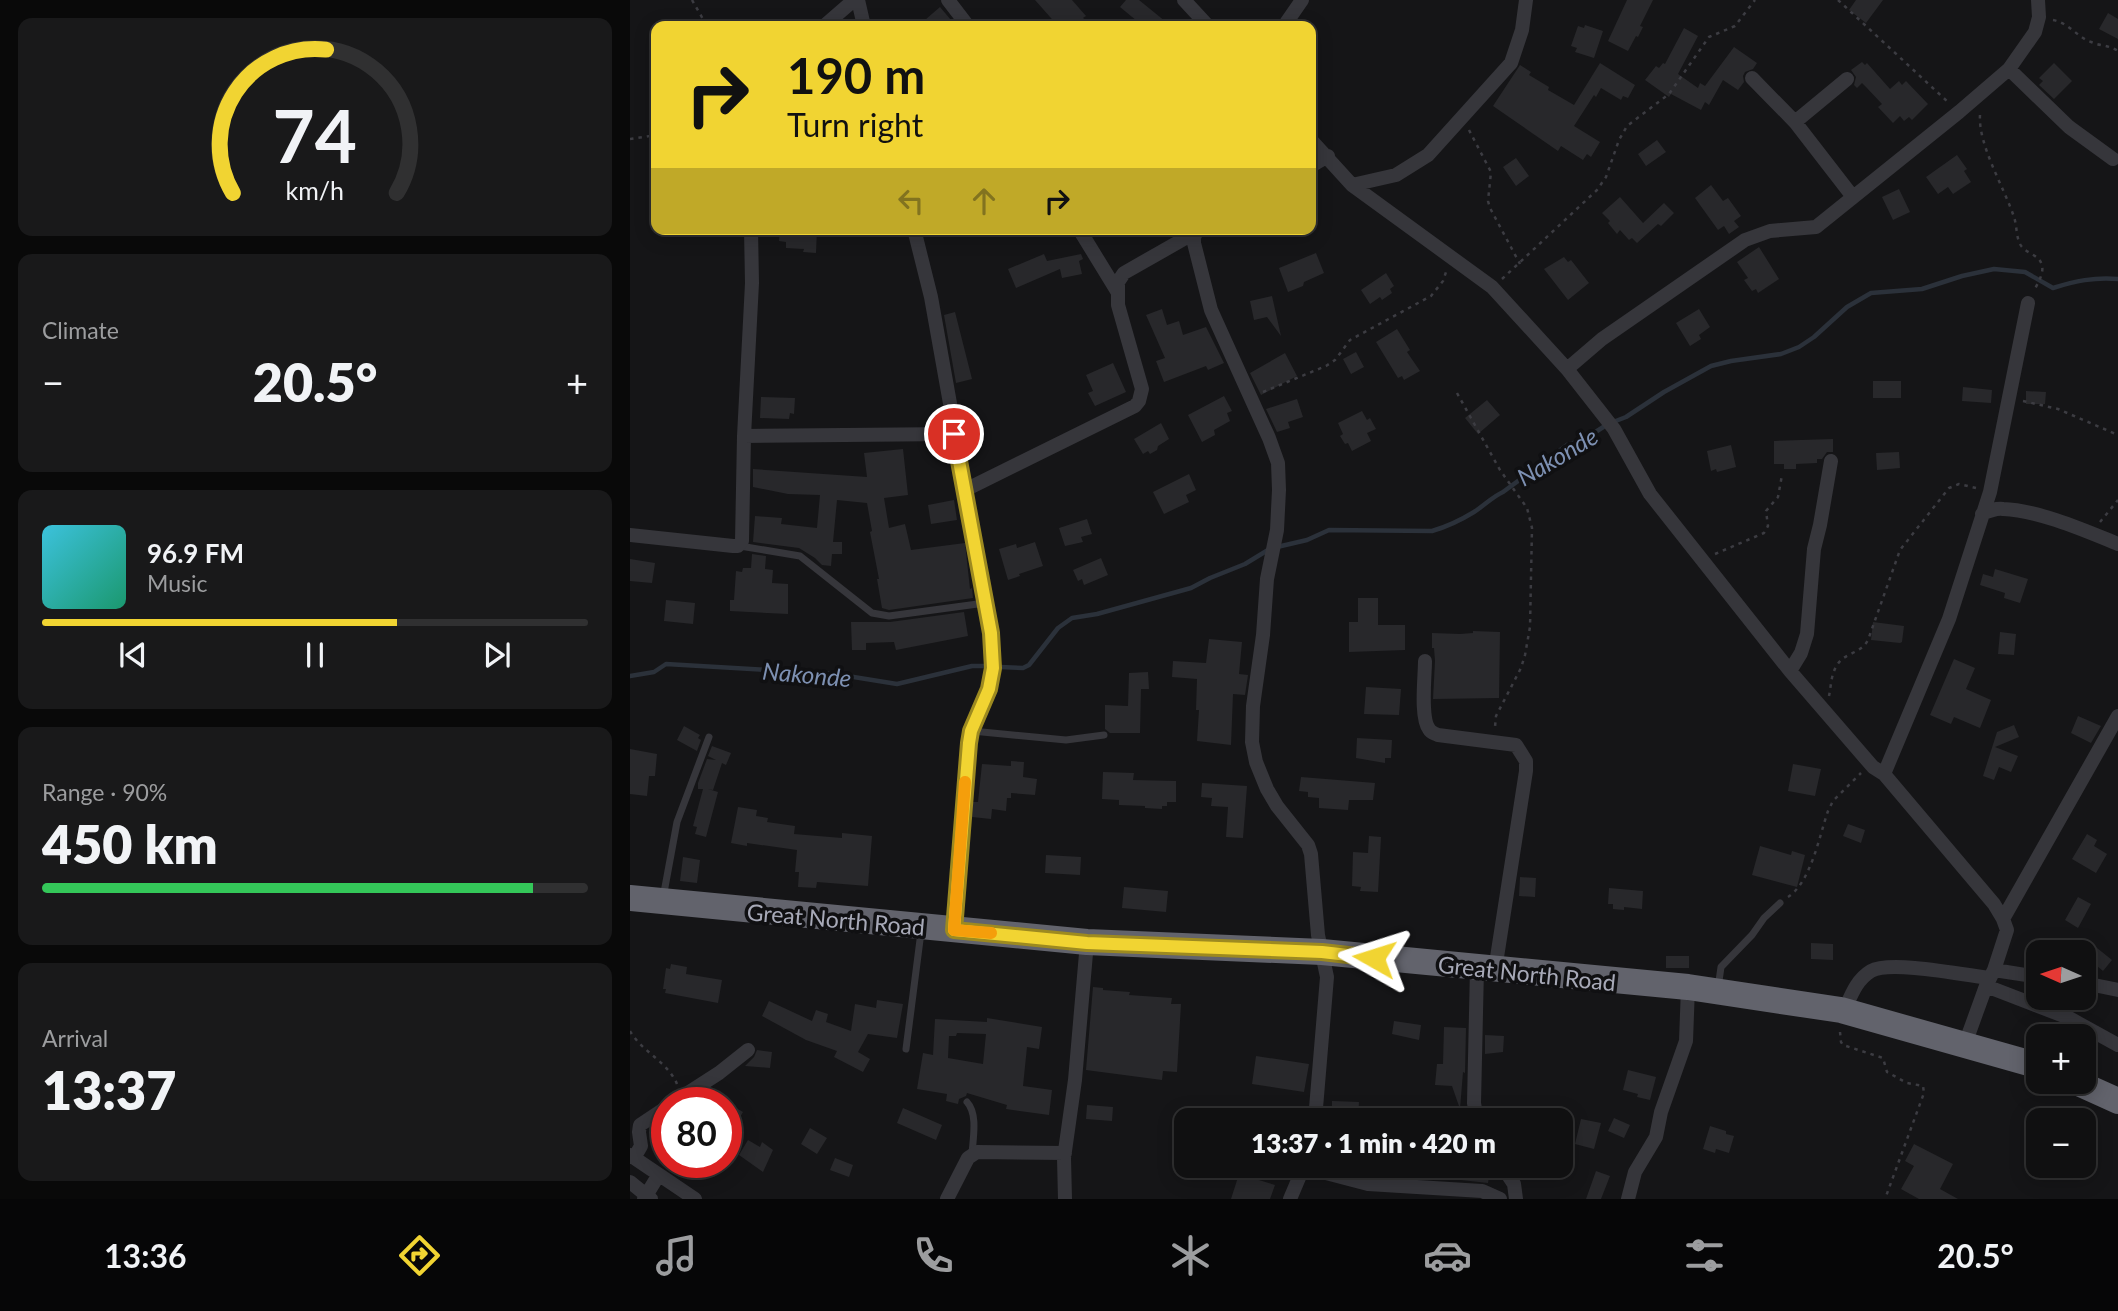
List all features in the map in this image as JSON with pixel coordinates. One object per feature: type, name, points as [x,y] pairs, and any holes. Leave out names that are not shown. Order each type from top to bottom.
[{"type":"highway","name":"Great North Road","points":[[630,898],[1087,943],[1322,952],[1688,988],[1842,1010],[2026,1062]]},
{"type":"highway","points":[[2096,1091],[2118,1101]]},
{"type":"street","points":[[830,21],[856,0],[862,21]]},
{"type":"street","points":[[948,0],[964,21]]},
{"type":"street","points":[[1184,0],[1203,21]]},
{"type":"street","points":[[1287,21],[1302,0]]},
{"type":"street","points":[[1352,185],[1396,175],[1428,155],[1510,63],[1522,30],[1526,0]]},
{"type":"street","points":[[1567,369],[1602,339],[1745,240],[1770,232],[1816,227],[2009,69],[2035,32],[2039,17],[2038,0]]},
{"type":"street","points":[[2009,69],[2069,127],[2113,159]]},
{"type":"street","points":[[1752,78],[1795,122],[1853,197]]},
{"type":"street","points":[[1795,122],[1847,79]]},
{"type":"street","points":[[1316,144],[1352,185],[1492,287],[1567,369],[1614,429],[1650,494],[1790,671],[1994,904],[2004,919],[2007,930],[1965,1044]]},
{"type":"street","points":[[1316,163],[1328,156]]},
{"type":"street","points":[[630,536],[738,546],[742,541],[752,283],[751,235]]},
{"type":"street","points":[[916,235],[931,297],[986,603],[993,668],[989,689],[971,731],[966,763],[954,930]]},
{"type":"street","points":[[1083,235],[1117,291]]},
{"type":"street","points":[[965,490],[1135,406],[1142,390],[1118,305],[1118,282],[1124,273],[1190,235]]},
{"type":"street","points":[[1196,235],[1194,243],[1211,310],[1278,463],[1277,530],[1267,579],[1263,635],[1253,706],[1252,742],[1256,762],[1267,789],[1308,845],[1311,854],[1318,935],[1327,977],[1316,1108]]},
{"type":"street","points":[[1879,771],[1950,619],[1990,492],[2028,303]]},
{"type":"street","points":[[744,436],[954,434]]},
{"type":"street","points":[[1790,671],[1801,653],[1807,634],[1814,549],[1821,525],[1831,461]]},
{"type":"street","points":[[1982,514],[2002,508],[2021,512],[2118,544]]},
{"type":"street","points":[[1425,661],[1425,718],[1428,728],[1438,735],[1516,745],[1526,761],[1486,969],[1475,1108]]},
{"type":"street","points":[[2004,919],[2118,716]]},
{"type":"street","points":[[1065,1199],[1065,1153],[1075,1080],[1087,943]]},
{"type":"street","points":[[1842,1010],[1856,986],[1867,974],[1882,967],[1990,978],[2026,977]]},
{"type":"street","points":[[1990,978],[2118,1045]]},
{"type":"street","points":[[2096,985],[2118,990]]},
{"type":"street","points":[[1628,1199],[1635,1172],[1656,1137],[1661,1112],[1686,1041],[1688,988]]},
{"type":"street","points":[[696,1087],[748,1050]]},
{"type":"street","points":[[651,1118],[640,1125],[641,1146],[632,1156],[651,1171]]},
{"type":"street","points":[[947,1199],[972,1154],[1065,1153]]},
{"type":"street","points":[[630,1182],[647,1198],[657,1178]]},
{"type":"street","points":[[661,1178],[695,1199]]},
{"type":"street","points":[[1290,1199],[1299,1178]]},
{"type":"street","points":[[1347,1178],[1368,1184],[1477,1191],[1500,1199]]},
{"type":"street","points":[[1510,1178],[1514,1184],[1516,1199]]},
{"type":"lane","points":[[738,546],[800,556],[872,613],[880,616],[986,603]]},
{"type":"lane","points":[[971,731],[1066,740],[1104,736]]},
{"type":"lane","points":[[662,902],[677,822],[709,737]]},
{"type":"lane","points":[[1717,992],[1721,967],[1780,903]]},
{"type":"lane","points":[[906,1049],[922,927]]},
{"type":"lane","points":[[967,1102],[973,1115],[972,1154]]},
{"type":"path","points":[[692,0],[704,21]]},
{"type":"path","points":[[1492,287],[1520,264],[1597,190],[1606,177],[1619,140],[1627,127],[1669,94],[1709,37],[1735,26],[1755,0]]},
{"type":"path","points":[[1838,0],[1959,112]]},
{"type":"path","points":[[2039,17],[2064,23],[2088,41],[2110,46],[2118,51]]},
{"type":"path","points":[[1981,94],[1980,131],[2014,218],[2018,241],[2025,251],[2039,259],[2042,264],[2041,276],[2028,303]]},
{"type":"path","points":[[1462,116],[1491,172],[1488,201],[1490,208],[1520,264]]},
{"type":"path","points":[[630,139],[651,136]]},
{"type":"path","points":[[1251,397],[1326,366],[1335,360],[1350,340],[1431,296],[1443,281],[1451,257]]},
{"type":"path","points":[[1457,393],[1500,470],[1527,508],[1532,528],[1530,627],[1525,655],[1495,722],[1507,744]]},
{"type":"path","points":[[2008,398],[2058,409],[2118,435]]},
{"type":"path","points":[[1702,559],[1764,533],[1768,526],[1766,511],[1776,500],[1782,475]]},
{"type":"path","points":[[1826,713],[1835,667],[1844,657],[1866,645],[1902,547],[1949,488],[1959,484],[1990,492]]},
{"type":"path","points":[[2091,533],[2118,500]]},
{"type":"path","points":[[1780,903],[1797,891],[1804,879],[1833,802],[1855,777],[1879,771]]},
{"type":"path","points":[[1842,1010],[1842,1044],[1883,1058],[1887,1072],[1907,1083],[1924,1088],[1885,1199]]},
{"type":"path","points":[[630,1031],[637,1041],[668,1069],[677,1087]]},
{"type":"building","points":[[1035,0],[1072,0],[1087,21],[1054,21]]},
{"type":"building","points":[[1126,0],[1139,0],[1165,21],[1137,21],[1120,7]]},
{"type":"building","points":[[1627,0],[1653,0],[1640,26],[1643,27],[1628,51],[1608,41]]},
{"type":"building","points":[[1856,0],[1883,0],[1866,23],[1849,10]]},
{"type":"building","points":[[940,7],[952,21],[924,21]]},
{"type":"building","points":[[2108,13],[2118,19],[2118,39],[2099,29]]},
{"type":"building","points":[[1585,25],[1603,31],[1594,58],[1575,52],[1577,48],[1571,46],[1578,26],[1584,28]]},
{"type":"building","points":[[1684,28],[1698,36],[1678,74],[1698,88],[1700,83],[1705,86],[1734,47],[1757,63],[1753,69],[1745,72],[1744,82],[1738,90],[1723,80],[1709,105],[1705,102],[1701,110],[1671,94],[1669,97],[1645,80],[1656,66],[1659,68],[1665,64]]},
{"type":"building","points":[[1862,62],[1865,65],[1867,63],[1890,89],[1899,81],[1902,85],[1906,81],[1928,104],[1912,120],[1909,117],[1904,121],[1900,116],[1893,123],[1878,107],[1882,104],[1862,83],[1857,88],[1854,85],[1856,77],[1851,70]]},
{"type":"building","points":[[1600,63],[1635,85],[1628,98],[1623,96],[1621,100],[1601,88],[1574,126],[1600,142],[1591,157],[1587,154],[1583,160],[1561,146],[1558,151],[1493,106],[1520,65],[1531,72],[1529,75],[1549,87],[1548,90],[1574,105]]},
{"type":"building","points":[[2054,63],[2072,81],[2054,99],[2039,85],[2043,81],[2039,78]]},
{"type":"building","points":[[1657,140],[1666,152],[1646,166],[1638,154]]},
{"type":"building","points":[[1957,155],[1967,169],[1964,171],[1971,182],[1953,194],[1948,187],[1938,194],[1926,177]]},
{"type":"building","points":[[1516,158],[1529,176],[1516,186],[1503,167]]},
{"type":"building","points":[[1711,185],[1723,201],[1728,198],[1741,216],[1734,221],[1739,227],[1729,234],[1724,226],[1718,230],[1695,198]]},
{"type":"building","points":[[1899,189],[1910,212],[1893,220],[1882,197]]},
{"type":"building","points":[[1620,197],[1643,223],[1664,203],[1674,213],[1637,243],[1632,238],[1629,240],[1620,230],[1617,234],[1602,213]]},
{"type":"building","points":[[780,235],[817,235],[816,253],[786,248],[786,242],[779,241]]},
{"type":"building","points":[[1759,247],[1779,279],[1758,293],[1756,289],[1752,291],[1744,280],[1748,278],[1737,262]]},
{"type":"building","points":[[1316,253],[1324,273],[1288,292],[1279,268]]},
{"type":"building","points":[[1044,254],[1047,261],[1081,254],[1083,259],[1079,261],[1082,274],[1062,278],[1060,269],[1016,288],[1008,269]]},
{"type":"building","points":[[1564,257],[1568,262],[1571,260],[1589,283],[1568,300],[1544,269]]},
{"type":"building","points":[[1386,273],[1394,286],[1390,289],[1392,293],[1370,304],[1361,290]]},
{"type":"building","points":[[1272,296],[1281,336],[1267,317],[1254,320],[1250,301]]},
{"type":"building","points":[[1162,309],[1167,325],[1179,321],[1183,335],[1206,327],[1224,363],[1208,370],[1206,366],[1164,382],[1156,361],[1165,358],[1146,315]]},
{"type":"building","points":[[1699,309],[1710,327],[1699,335],[1701,339],[1690,346],[1676,323]]},
{"type":"building","points":[[955,312],[972,379],[956,383],[944,315]]},
{"type":"building","points":[[1397,329],[1410,350],[1407,352],[1420,371],[1404,380],[1402,376],[1398,378],[1376,342]]},
{"type":"building","points":[[1356,352],[1364,367],[1351,374],[1343,359]]},
{"type":"building","points":[[1285,353],[1297,376],[1261,395],[1250,373]]},
{"type":"building","points":[[1113,363],[1126,392],[1095,406],[1088,393],[1093,391],[1086,375]]},
{"type":"building","points":[[1873,381],[1901,381],[1901,398],[1873,398]]},
{"type":"building","points":[[1963,387],[1992,390],[1991,403],[1962,401]]},
{"type":"building","points":[[2026,391],[2046,392],[2045,404],[2026,404]]},
{"type":"building","points":[[1224,396],[1232,411],[1227,413],[1230,421],[1214,430],[1215,435],[1202,442],[1188,415]]},
{"type":"building","points":[[761,397],[795,398],[794,414],[790,413],[789,419],[760,418]]},
{"type":"building","points":[[1297,399],[1303,417],[1288,422],[1290,428],[1277,432],[1266,409]]},
{"type":"building","points":[[1487,400],[1500,415],[1478,434],[1465,418]]},
{"type":"building","points":[[1362,411],[1376,429],[1367,433],[1371,441],[1352,451],[1340,436],[1343,434],[1338,423]]},
{"type":"building","points":[[1161,423],[1169,439],[1158,446],[1157,450],[1143,454],[1134,439]]},
{"type":"building","points":[[1833,439],[1833,452],[1827,452],[1822,459],[1817,459],[1817,463],[1796,464],[1796,469],[1784,469],[1784,464],[1774,464],[1774,441]]},
{"type":"building","points":[[1731,445],[1736,467],[1711,471],[1707,451]]},
{"type":"building","points":[[903,449],[908,495],[884,498],[889,528],[905,524],[911,550],[965,543],[973,598],[889,610],[882,608],[867,503],[837,500],[833,542],[842,542],[842,554],[832,554],[831,566],[822,565],[799,548],[753,542],[755,516],[782,518],[781,524],[817,528],[820,495],[788,494],[753,487],[753,469],[867,477],[864,453]]},
{"type":"building","points":[[1899,452],[1900,468],[1877,470],[1876,453]]},
{"type":"building","points":[[1189,474],[1196,490],[1186,495],[1189,502],[1164,514],[1153,492]]},
{"type":"building","points":[[954,500],[957,520],[931,524],[928,505]]},
{"type":"building","points":[[1087,519],[1092,534],[1081,537],[1083,542],[1065,546],[1059,528]]},
{"type":"building","points":[[1035,542],[1043,566],[1008,580],[999,549],[1016,544],[1017,548]]},
{"type":"building","points":[[752,554],[766,556],[765,569],[773,570],[772,583],[788,584],[788,614],[730,611],[730,600],[734,600],[736,571],[742,572],[743,568],[751,568]]},
{"type":"building","points":[[1101,558],[1108,575],[1084,585],[1082,579],[1078,581],[1073,570]]},
{"type":"building","points":[[630,559],[655,563],[652,583],[630,581]]},
{"type":"building","points":[[1995,569],[2028,579],[2020,603],[2004,598],[2005,593],[1980,585],[1983,574],[1993,577]]},
{"type":"building","points":[[1358,598],[1378,598],[1378,625],[1405,625],[1405,650],[1349,652],[1349,622],[1358,622]]},
{"type":"building","points":[[666,600],[695,603],[693,624],[664,621]]},
{"type":"building","points":[[964,612],[968,636],[896,650],[894,642],[866,643],[866,650],[852,650],[851,622],[890,622]]},
{"type":"building","points":[[1873,622],[1904,626],[1902,642],[1871,640]]},
{"type":"building","points":[[1473,631],[1500,632],[1499,698],[1433,699],[1435,661],[1432,633],[1460,634]]},
{"type":"building","points":[[2000,632],[2016,634],[2014,655],[1998,654]]},
{"type":"building","points":[[1209,639],[1242,642],[1239,674],[1248,675],[1245,695],[1233,694],[1231,745],[1197,741],[1197,679],[1172,677],[1173,661],[1206,663]]},
{"type":"building","points":[[1954,659],[1975,668],[1966,689],[1991,700],[1980,728],[1954,717],[1951,724],[1930,715]]},
{"type":"building","points":[[1148,672],[1149,689],[1141,689],[1140,733],[1110,733],[1105,729],[1105,705],[1128,706],[1129,673]]},
{"type":"building","points":[[1366,687],[1401,689],[1399,715],[1364,714]]},
{"type":"building","points":[[2078,716],[2101,726],[2091,743],[2071,733]]},
{"type":"building","points":[[2014,725],[2019,737],[1995,747],[2018,756],[2011,772],[1999,767],[1994,780],[1983,776],[1997,732]]},
{"type":"building","points":[[684,726],[700,735],[697,751],[677,740]]},
{"type":"building","points":[[1357,738],[1392,740],[1391,758],[1385,758],[1385,763],[1356,758]]},
{"type":"building","points":[[712,746],[731,753],[726,765],[722,763],[713,790],[708,789],[718,792],[706,837],[695,834],[697,827],[693,826],[703,789],[698,789],[698,783],[707,759],[716,760],[708,756]]},
{"type":"building","points":[[630,749],[657,754],[655,776],[649,776],[647,796],[630,794]]},
{"type":"building","points":[[1011,761],[1024,762],[1023,777],[1037,779],[1035,795],[1011,793],[1011,798],[1007,798],[1006,811],[992,809],[991,819],[972,817],[973,802],[978,802],[982,764],[1011,766]]},
{"type":"building","points":[[1793,764],[1821,769],[1815,796],[1788,791]]},
{"type":"building","points":[[1103,772],[1134,773],[1133,780],[1176,781],[1176,802],[1167,802],[1167,806],[1162,806],[1162,809],[1119,805],[1119,800],[1102,799]]},
{"type":"building","points":[[1301,777],[1375,783],[1373,800],[1349,800],[1348,810],[1319,808],[1319,798],[1308,797],[1308,792],[1299,791]]},
{"type":"building","points":[[1202,783],[1247,786],[1243,838],[1226,837],[1228,807],[1211,806],[1212,798],[1201,797]]},
{"type":"building","points":[[738,807],[757,810],[756,816],[768,818],[767,822],[795,826],[794,834],[842,838],[842,833],[872,836],[868,886],[817,882],[816,888],[798,887],[799,872],[795,872],[797,850],[731,843]]},
{"type":"building","points":[[1848,824],[1865,830],[1861,843],[1843,836]]},
{"type":"building","points":[[2087,834],[2097,840],[2094,846],[2107,854],[2096,873],[2072,859]]},
{"type":"building","points":[[1369,836],[1381,837],[1378,892],[1360,891],[1361,887],[1352,886],[1353,852],[1368,853]]},
{"type":"building","points":[[1760,846],[1791,855],[1792,851],[1805,855],[1797,887],[1752,875]]},
{"type":"building","points":[[1046,855],[1081,857],[1080,875],[1045,873]]},
{"type":"building","points":[[683,857],[700,860],[697,883],[680,881]]},
{"type":"building","points":[[1520,877],[1536,878],[1535,897],[1519,896]]},
{"type":"building","points":[[1124,887],[1168,891],[1166,912],[1122,908]]},
{"type":"building","points":[[1609,888],[1643,891],[1642,909],[1613,909],[1613,904],[1608,904]]},
{"type":"building","points":[[2078,897],[2091,904],[2078,928],[2065,920]]},
{"type":"building","points":[[1811,943],[1833,944],[1833,960],[1811,959]]},
{"type":"building","points":[[2096,947],[2112,960],[2103,971],[2096,965]]},
{"type":"building","points":[[1666,956],[1689,956],[1689,968],[1666,968]]},
{"type":"building","points":[[671,964],[687,967],[686,974],[722,980],[718,1003],[665,993],[666,989],[663,989],[666,968],[670,969]]},
{"type":"building","points":[[1093,987],[1130,992],[1129,995],[1172,998],[1171,1004],[1181,1004],[1177,1072],[1163,1071],[1162,1080],[1086,1070]]},
{"type":"building","points":[[877,1000],[903,1004],[897,1038],[868,1034],[858,1052],[870,1059],[863,1072],[834,1057],[837,1051],[806,1040],[762,1016],[769,1001],[812,1021],[816,1010],[828,1014],[826,1022],[851,1031],[855,1004],[876,1008]]},
{"type":"building","points":[[987,1018],[1042,1027],[1039,1049],[1027,1047],[1023,1086],[1052,1090],[1049,1115],[1006,1109],[1007,1105],[967,1093],[959,1099],[958,1104],[946,1101],[947,1094],[917,1089],[923,1053],[933,1055],[935,1019],[987,1022]],"holes":[[[957,1033],[986,1034],[983,1064],[948,1058],[949,1036],[956,1036]]]},
{"type":"building","points":[[1394,1021],[1421,1025],[1419,1040],[1392,1034]]},
{"type":"building","points":[[1444,1027],[1466,1028],[1465,1073],[1463,1072],[1460,1108],[1452,1086],[1435,1085],[1437,1064],[1443,1064]]},
{"type":"building","points":[[1485,1035],[1504,1036],[1503,1052],[1485,1054]]},
{"type":"building","points":[[757,1050],[772,1052],[770,1068],[745,1066]]},
{"type":"building","points":[[1256,1056],[1309,1064],[1304,1092],[1252,1084]]},
{"type":"building","points":[[1628,1070],[1656,1077],[1650,1100],[1623,1090]]},
{"type":"building","points":[[1332,1101],[1359,1102],[1359,1108],[1332,1108]]},
{"type":"building","points":[[1087,1105],[1113,1107],[1112,1121],[1086,1119]]},
{"type":"building","points":[[903,1108],[942,1125],[936,1140],[897,1123]]},
{"type":"building","points":[[1614,1118],[1630,1125],[1624,1138],[1608,1131]]},
{"type":"building","points":[[1581,1119],[1601,1123],[1594,1149],[1575,1144]]},
{"type":"building","points":[[1710,1126],[1734,1136],[1729,1153],[1716,1149],[1715,1153],[1703,1149]]},
{"type":"building","points":[[810,1128],[827,1138],[817,1154],[801,1144]]},
{"type":"building","points":[[748,1140],[760,1147],[762,1142],[773,1150],[763,1172],[742,1157],[742,1150]]},
{"type":"building","points":[[1914,1144],[1953,1164],[1940,1189],[1958,1199],[1919,1199],[1901,1189],[1914,1166],[1905,1161]]},
{"type":"building","points":[[835,1158],[853,1165],[849,1177],[830,1170]]},
{"type":"building","points":[[1596,1171],[1610,1176],[1601,1199],[1586,1199]]},
{"type":"building","points":[[1238,1178],[1252,1178],[1275,1185],[1270,1199],[1231,1199]]},
{"type":"building","points":[[1461,1178],[1489,1178],[1488,1183]]},
{"type":"waterway","name":"Nakonde","points":[[1277,547],[1307,540],[1329,530],[1432,531],[1448,525],[1478,509],[1567,445],[1583,440],[1608,424],[1626,417],[1711,366],[1781,354],[1799,347],[1847,307],[1871,293],[1922,289],[1994,269],[2025,272],[2053,288],[2085,280],[2118,279]]},
{"type":"waterway","name":"Nakonde","points":[[1000,667],[1023,668],[1029,665],[1058,628],[1072,618],[1097,614],[1191,588],[1245,564],[1268,550]]},
{"type":"waterway","name":"Nakonde","points":[[630,676],[654,672],[666,664],[835,674],[897,684],[972,666],[986,666]]},
{"type":"slow traffic","points":[[965,782],[954,930],[991,933]]},
{"type":"route","points":[[954,434],[979,559],[991,633],[993,668],[984,705],[971,731],[966,763],[954,930],[1087,943],[1322,952],[1374,958]]}]
